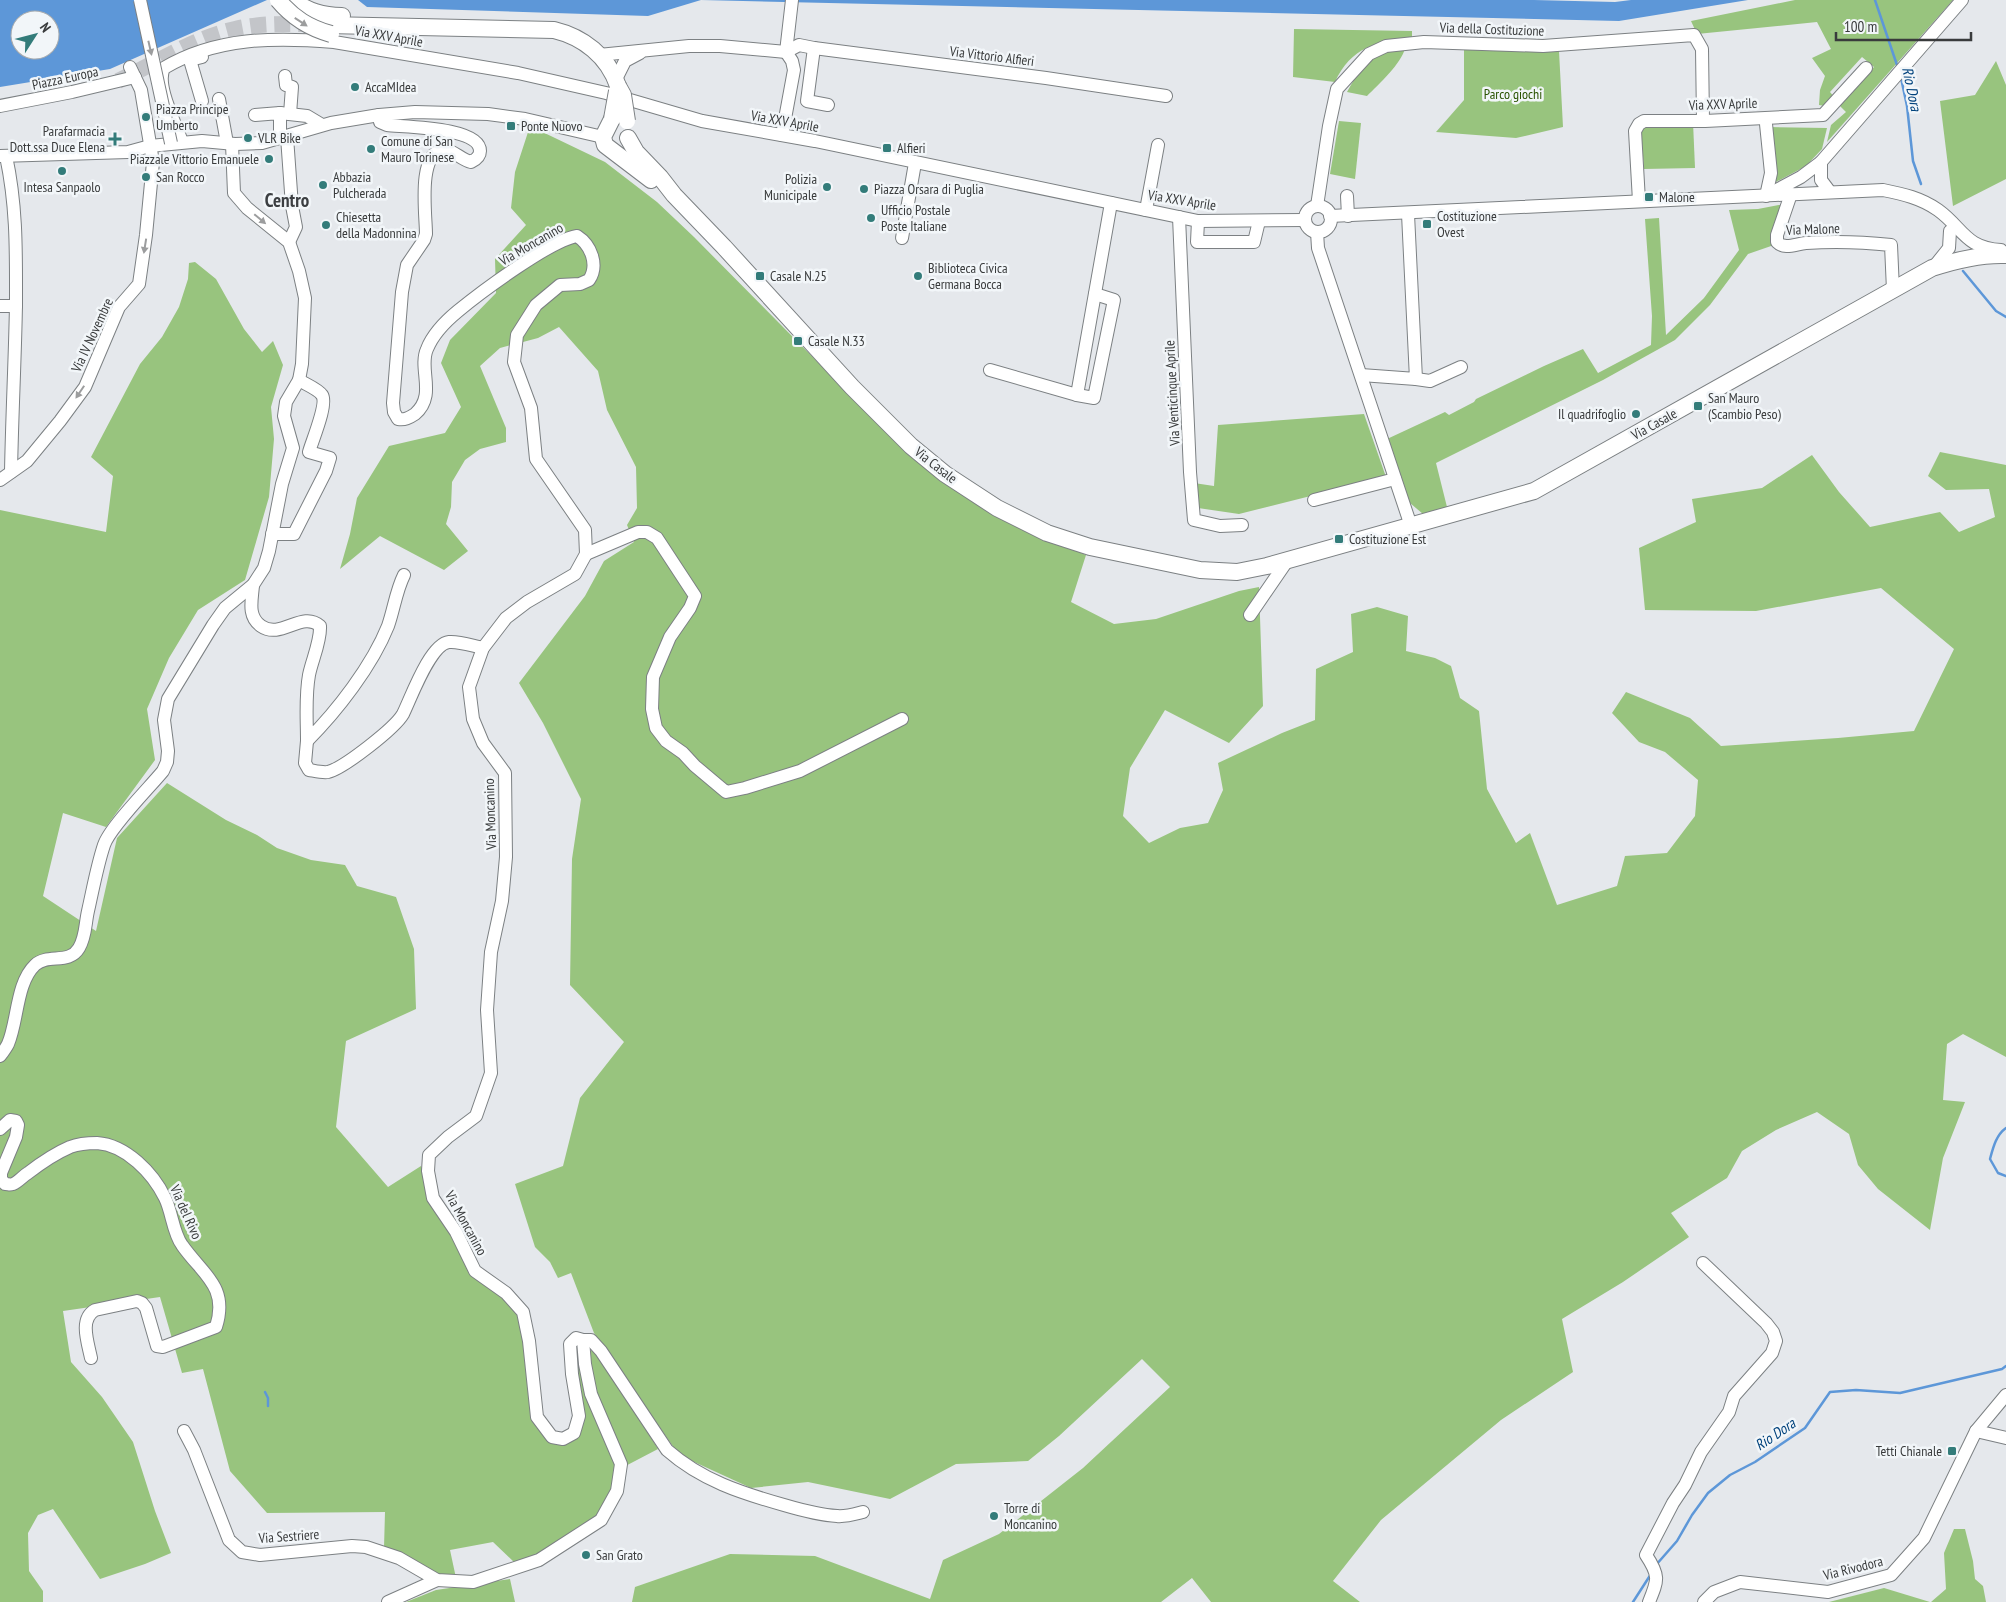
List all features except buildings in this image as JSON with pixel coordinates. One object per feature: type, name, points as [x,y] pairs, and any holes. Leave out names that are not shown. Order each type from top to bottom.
[{"type":"main road","points":[[278,0],[301,22],[319,31],[329,29],[464,38],[489,36],[528,29]]},
{"type":"main road","points":[[298,4],[316,13],[332,16],[487,20],[528,29],[563,32],[584,42],[599,55],[617,83],[617,130],[623,149],[615,151],[674,195]]},
{"type":"main road","points":[[617,130],[674,195]]},
{"type":"main road","name":"Via Casale","points":[[674,195],[852,387],[911,446],[945,474],[997,508],[1047,533],[1090,547],[1200,570],[1237,572],[1286,561],[1534,491],[1932,268],[1976,256],[2006,255]]},
{"type":"street","points":[[140,0],[177,142]]},
{"type":"street","points":[[1766,196],[1801,177],[1821,162],[1962,0]]},
{"type":"street","points":[[782,135],[794,70],[792,61],[786,52],[792,4]]},
{"type":"street","name":"Via della Costituzione","points":[[1317,206],[1329,126],[1337,89],[1369,54],[1386,46],[1424,42],[1543,46],[1694,35],[1702,49],[1703,121]]},
{"type":"street","name":"Via XXV Aprile","points":[[177,142],[162,86],[161,75],[164,68],[187,57],[230,43],[290,38],[334,42],[518,73],[606,93],[702,121],[782,135],[1198,221],[1305,220]]},
{"type":"street","name":"Via XXV Aprile","points":[[202,101],[190,60],[262,39]]},
{"type":"street","name":"Via Vittorio Alfieri","points":[[599,55],[689,46],[720,46],[786,52],[799,45],[1166,96]]},
{"type":"street","points":[[814,48],[808,100],[828,105]]},
{"type":"street","name":"Via Vittorio Alfieri","points":[[617,83],[625,61],[647,50]]},
{"type":"street","name":"Via XXV Aprile","points":[[1639,201],[1635,131],[1639,124],[1644,121],[1703,121],[1823,116],[1866,68]]},
{"type":"street","name":"Piazza Europa","points":[[0,106],[72,92],[133,72],[141,90],[150,146]]},
{"type":"street","points":[[285,76],[286,86],[292,87],[285,113],[284,137],[296,227],[288,242]]},
{"type":"street","points":[[0,1056],[8,1044],[24,983],[35,965],[45,960],[66,958],[78,949],[86,933],[87,913],[105,843],[163,771],[167,762],[168,751],[164,720],[172,692],[225,608],[253,585],[264,568],[270,551],[282,484],[294,448],[284,416],[286,402],[299,380],[302,364],[305,298],[299,272],[288,242],[247,208],[234,193],[230,144],[219,98]]},
{"type":"street","points":[[11,472],[6,424],[16,306],[17,235],[13,194],[3,156],[120,153],[177,142],[262,143],[322,126],[379,115],[415,112],[488,114],[617,130]]},
{"type":"street","points":[[255,115],[285,113],[306,116],[322,126]]},
{"type":"street","name":"Via Moncanino","points":[[379,115],[380,122],[387,125],[458,132],[471,137],[478,144],[480,151],[477,158],[471,162],[452,152],[441,150],[432,156],[426,167],[426,234],[407,265],[402,292],[393,403],[394,412],[398,419],[404,420],[409,418],[420,408],[426,394],[425,364],[427,348],[441,327],[458,311],[492,285],[562,240],[577,236],[589,246],[594,268],[592,276],[584,282],[560,285],[536,305],[517,335],[514,362],[531,408],[536,459],[585,530],[586,554],[575,574],[527,602],[506,618],[483,648],[469,687],[473,719],[483,743],[505,773],[506,857],[502,901],[491,952],[487,1010],[491,1072],[476,1116],[448,1137],[429,1155],[428,1171],[433,1198],[456,1232],[475,1271],[506,1293],[523,1312],[529,1341],[537,1417],[552,1437],[564,1439],[574,1433],[579,1416],[572,1374],[570,1344],[576,1338],[582,1340]]},
{"type":"street","points":[[1766,124],[1771,173],[1766,196]]},
{"type":"street","points":[[1146,210],[1158,144]]},
{"type":"street","name":"Via IV Novembre","points":[[0,480],[27,461],[85,387],[118,307],[139,284],[153,162],[150,146]]},
{"type":"street","points":[[1821,162],[1822,180],[1830,192]]},
{"type":"street","points":[[902,238],[915,163]]},
{"type":"street","points":[[1330,216],[1408,214],[1884,190],[1922,200],[1946,216],[1969,240],[1987,249],[2006,250]]},
{"type":"street","name":"Via Malone","points":[[1791,194],[1777,235],[1777,242],[1781,246],[1862,242],[1891,245],[1896,250],[1893,290]]},
{"type":"street","points":[[1347,196],[1348,216]]},
{"type":"street","points":[[1077,395],[1111,203]]},
{"type":"street","points":[[1317,206],[1327,210],[1330,216],[1328,227],[1317,232],[1307,227],[1305,220],[1307,211],[1317,206]]},
{"type":"street","points":[[1937,209],[1950,231],[1976,256]]},
{"type":"street","points":[[1408,214],[1416,379]]},
{"type":"street","name":"Via Venticinque Aprile","points":[[1179,217],[1190,472],[1194,520],[1220,526],[1242,526]]},
{"type":"street","points":[[1198,221],[1197,242],[1254,242],[1259,221]]},
{"type":"street","points":[[1932,268],[1949,248],[1950,231]]},
{"type":"street","points":[[1317,232],[1318,248],[1411,526]]},
{"type":"street","points":[[990,370],[1077,395],[1094,398],[1114,300],[1095,294]]},
{"type":"street","points":[[0,306],[16,306]]},
{"type":"street","points":[[1086,344],[1105,348]]},
{"type":"street","points":[[1361,375],[1430,381],[1448,377],[1461,367]]},
{"type":"street","points":[[272,534],[294,534],[326,471],[330,458],[309,452],[324,400],[322,394],[299,380]]},
{"type":"street","points":[[1314,500],[1396,480]]},
{"type":"street","points":[[586,554],[638,532],[647,532],[657,538],[695,596],[690,608],[670,637],[653,677],[652,709],[656,728],[666,742],[683,753],[694,766],[726,792],[800,771],[902,718]]},
{"type":"street","points":[[1250,615],[1286,561]]},
{"type":"street","points":[[307,741],[330,718],[377,648],[388,625],[398,588],[404,575]]},
{"type":"street","points":[[253,585],[251,607],[253,618],[266,629],[278,630],[308,620],[315,621],[320,626],[320,634],[309,677],[307,700],[306,763],[309,770],[327,773],[347,762],[388,731],[402,715],[428,662],[439,646],[449,642],[483,648]]},
{"type":"street","name":"Via del Rivo","points":[[0,1130],[10,1120],[16,1121],[18,1125],[16,1137],[1,1173],[1,1179],[5,1184],[14,1183],[71,1146],[97,1143],[111,1146],[134,1160],[157,1184],[165,1198],[180,1244],[207,1274],[216,1290],[220,1308],[216,1327],[163,1347],[157,1346],[146,1308],[142,1303],[137,1301],[91,1312],[85,1325],[91,1358]]},
{"type":"street","points":[[1649,1602],[1658,1580],[1654,1566],[1646,1555],[1673,1503],[1685,1485],[1700,1452],[1729,1412],[1734,1396],[1772,1353],[1776,1340],[1773,1332],[1766,1324],[1703,1263]]},
{"type":"street","points":[[388,1602],[437,1580],[473,1582],[540,1560],[601,1520],[617,1491],[621,1464],[591,1394],[582,1340],[591,1340],[601,1350],[667,1450],[681,1462],[704,1476],[735,1490],[799,1509],[838,1517],[863,1512]]},
{"type":"street","name":"Via Rivodora","points":[[1704,1602],[1714,1592],[1740,1582],[1828,1592],[1891,1575],[1924,1538],[1976,1431],[2006,1395]]},
{"type":"street","name":"Via Sestriere","points":[[184,1431],[194,1450],[229,1540],[242,1552],[260,1555],[352,1546],[366,1547],[399,1558],[437,1580]]},
{"type":"street","points":[[1976,1431],[2006,1438]]},
{"type":"green space","points":[[1795,0],[1953,0],[1827,142],[1831,125],[1846,112],[1840,106],[1841,102],[1874,67],[1862,57],[1830,92],[1835,98],[1825,106],[1819,105],[1820,90],[1825,76],[1812,58],[1831,49],[1817,22],[1697,34],[1691,21]]},
{"type":"green space","points":[[1294,29],[1412,31],[1412,38],[1376,44],[1357,53],[1341,70],[1335,82],[1293,77]]},
{"type":"green space","points":[[1405,48],[1395,67],[1367,96],[1347,92],[1363,67],[1375,56]]},
{"type":"green space","name":"Parco giochi","points":[[1464,49],[1559,51],[1563,127],[1516,138],[1436,132],[1464,100]]},
{"type":"green space","points":[[1996,61],[2006,85],[2006,179],[1953,206],[1940,101],[1975,95]]},
{"type":"green space","points":[[1339,121],[1361,123],[1355,179],[1330,174]]},
{"type":"green space","points":[[1693,122],[1695,168],[1644,169],[1641,131],[1647,124]]},
{"type":"green space","points":[[530,126],[605,162],[657,202],[864,409],[1045,538],[1086,555],[1071,602],[1114,624],[1156,619],[1239,591],[1259,587],[1263,706],[1229,743],[1165,710],[1130,768],[1123,816],[1149,843],[1180,828],[1208,823],[1223,790],[1218,763],[1315,720],[1316,669],[1353,652],[1351,614],[1377,607],[1408,616],[1406,651],[1435,658],[1451,666],[1460,698],[1479,711],[1487,789],[1516,843],[1530,833],[1557,905],[1617,886],[1625,856],[1667,853],[1695,816],[1698,780],[1665,752],[1639,742],[1612,713],[1626,692],[1690,718],[1721,746],[1914,731],[1954,649],[1881,588],[1756,611],[1645,610],[1639,548],[1696,522],[1692,499],[1762,488],[1812,455],[1839,492],[1870,527],[1940,512],[1959,532],[1995,517],[1989,489],[1946,490],[1928,476],[1940,452],[2006,465],[2006,1057],[1963,1034],[1947,1044],[1943,1100],[1965,1102],[1943,1158],[1930,1230],[1878,1189],[1858,1165],[1849,1134],[1817,1112],[1776,1130],[1742,1151],[1727,1178],[1671,1213],[1689,1237],[1623,1282],[1562,1319],[1573,1372],[1501,1420],[1381,1520],[1333,1581],[1360,1602],[1211,1602],[1192,1578],[1161,1602],[632,1602],[635,1587],[730,1554],[815,1556],[930,1599],[943,1560],[999,1534],[1083,1468],[1170,1387],[1142,1359],[1059,1436],[1028,1461],[956,1464],[890,1499],[808,1482],[751,1488],[679,1455],[594,1333],[571,1273],[558,1278],[550,1262],[535,1247],[515,1184],[563,1166],[580,1098],[624,1042],[570,985],[572,859],[581,799],[543,723],[519,683],[585,596],[604,561],[634,542],[627,525],[637,508],[636,467],[607,410],[598,371],[559,327],[538,338],[500,348],[480,366],[506,428],[506,442],[480,449],[465,460],[452,482],[451,507],[446,524],[468,551],[444,570],[380,536],[340,569],[350,534],[357,498],[389,446],[445,433],[461,407],[441,363],[450,340],[496,293],[495,259],[526,225],[511,208],[515,172]]},
{"type":"green space","points":[[1770,127],[1827,128],[1822,149],[1806,166],[1774,183]]},
{"type":"green space","points":[[1784,204],[1774,245],[1748,254],[1710,305],[1675,340],[1603,380],[1436,463],[1447,507],[1423,514],[1410,503],[1387,439],[1445,412],[1449,415],[1474,402],[1476,399],[1583,349],[1598,373],[1651,345],[1652,316],[1645,219],[1659,218],[1666,335],[1704,298],[1739,250],[1729,210],[1758,209]]},
{"type":"green space","points":[[195,262],[216,279],[244,329],[262,352],[273,341],[283,365],[271,407],[274,439],[269,497],[245,580],[198,610],[169,658],[147,709],[155,760],[106,827],[63,813],[43,896],[96,931],[117,838],[167,783],[226,820],[257,835],[277,848],[311,860],[345,865],[357,886],[396,897],[414,949],[416,1009],[346,1041],[336,1127],[388,1187],[421,1166],[431,1199],[473,1273],[520,1314],[534,1418],[563,1443],[581,1418],[577,1353],[597,1350],[658,1449],[614,1472],[612,1490],[599,1517],[538,1558],[515,1563],[493,1542],[450,1550],[456,1578],[438,1577],[384,1548],[385,1512],[267,1513],[230,1471],[203,1369],[182,1373],[160,1297],[63,1311],[71,1362],[102,1397],[133,1442],[155,1511],[171,1553],[100,1579],[53,1509],[38,1515],[28,1533],[29,1571],[43,1591],[43,1602],[0,1602],[0,510],[106,532],[113,476],[91,457],[140,364],[162,337],[179,307],[188,279],[189,263]]},
{"type":"green space","points":[[1364,414],[1386,477],[1239,514],[1198,508],[1194,483],[1214,486],[1218,425]]},
{"type":"green space","points":[[1954,1529],[1965,1529],[1973,1561],[1975,1579],[1983,1586],[1986,1602],[1931,1602],[1946,1589],[1944,1553]]},
{"type":"green space","points":[[510,1579],[515,1602],[406,1602],[436,1590]]},
{"type":"green space","points":[[1884,1588],[1930,1602],[1829,1602]]},
{"type":"water","points":[[0,0],[267,0],[110,69],[0,87]]},
{"type":"water","points":[[358,0],[701,0],[648,16],[367,7]]},
{"type":"water","points":[[701,0],[1534,0],[1615,2],[1631,0],[1748,0],[1619,21]]},
{"type":"waterway","name":"Rio Dora","points":[[1875,0],[1898,68]]},
{"type":"waterway","name":"Rio Dora","points":[[1901,78],[1907,106],[1913,161],[1921,184]]},
{"type":"waterway","name":"Rio Dora","points":[[1963,271],[1996,311],[2006,317]]},
{"type":"waterway","name":"Rio Dora","points":[[2006,1128],[1997,1138],[1990,1159],[1998,1173],[2006,1176]]},
{"type":"waterway","name":"Rio Dora","points":[[1656,1565],[1677,1541],[1692,1515],[1708,1493],[1730,1475],[1755,1462],[1805,1428],[1830,1392],[1856,1390],[1900,1393],[2002,1369],[2006,1366]]},
{"type":"waterway","points":[[265,1392],[268,1398],[268,1406]]},
{"type":"waterway","name":"Rio Dora","points":[[1633,1602],[1651,1574]]},
{"type":"tunnel","points":[[118,81],[190,45],[220,33],[273,24],[312,24]]},
{"type":"place","name":"AccaMIdea","points":[[355,87]]},
{"type":"place","name":"Piazza Principe Umberto","points":[[146,117]]},
{"type":"place","name":"Ponte Nuovo","points":[[511,126]]},
{"type":"place","name":"VLR Bike","points":[[248,138]]},
{"type":"place","name":"Parafarmacia Dott.ssa Duce Elena","points":[[115,139]]},
{"type":"place","name":"Alfieri","points":[[887,148]]},
{"type":"place","name":"Comune di San Mauro Torinese","points":[[371,149]]},
{"type":"place","name":"Piazzale Vittorio Emanuele","points":[[269,159]]},
{"type":"place","name":"Intesa Sanpaolo","points":[[62,171]]},
{"type":"place","name":"San Rocco","points":[[146,177]]},
{"type":"place","name":"Abbazia Pulcherada","points":[[323,185]]},
{"type":"place","name":"Polizia Municipale","points":[[827,187]]},
{"type":"place","name":"Piazza Orsara di Puglia","points":[[864,189]]},
{"type":"place","name":"Malone","points":[[1649,197]]},
{"type":"place","name":"Ufficio Postale Poste Italiane","points":[[871,218]]},
{"type":"place","name":"Costituzione Ovest","points":[[1427,224]]},
{"type":"place","name":"Chiesetta della Madonnina","points":[[326,225]]},
{"type":"place","name":"Casale N.25","points":[[760,276]]},
{"type":"place","name":"Biblioteca Civica Germana Bocca","points":[[918,276]]},
{"type":"place","name":"Casale N.33","points":[[798,341]]},
{"type":"place","name":"San Mauro (Scambio Peso)","points":[[1698,406]]},
{"type":"place","name":"Il quadrifoglio","points":[[1636,414]]},
{"type":"place","name":"Costituzione Est","points":[[1339,539]]},
{"type":"place","name":"Tetti Chianale","points":[[1952,1451]]},
{"type":"place","name":"Torre di Moncanino","points":[[994,1516]]},
{"type":"place","name":"San Grato","points":[[586,1555]]},
{"type":"district","name":"Centro","points":[[287,200]]}]
